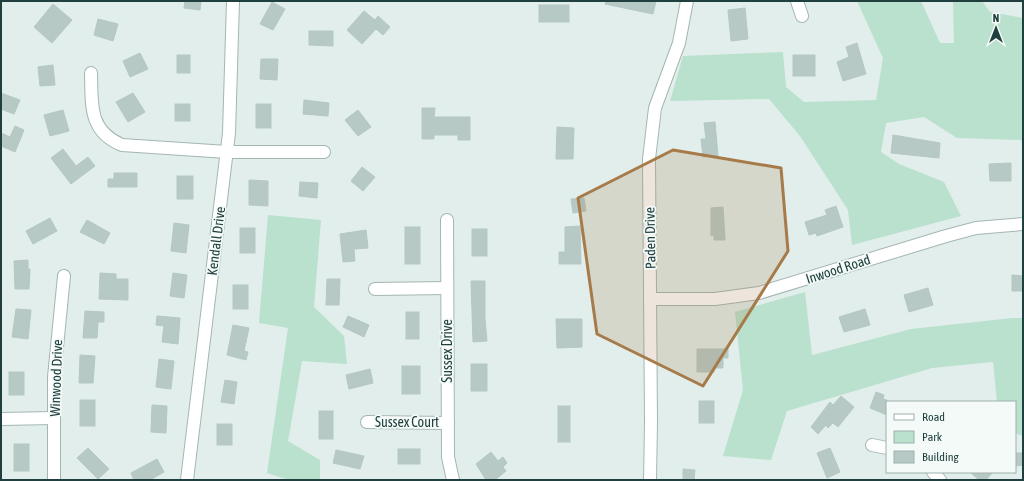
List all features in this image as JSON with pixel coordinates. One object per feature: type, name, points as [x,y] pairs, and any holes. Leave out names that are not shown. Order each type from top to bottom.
[{"type":"street","name":"Kendall Drive","points":[[187,480],[229,133],[233,1]]},
{"type":"street","name":"Paden Drive","points":[[650,480],[651,299],[649,167],[655,108],[679,43],[687,1]]},
{"type":"street","points":[[797,1],[802,16]]},
{"type":"street","points":[[91,73],[93,115],[106,137],[122,145],[227,152],[324,152]]},
{"type":"street","name":"Sussex Drive","points":[[447,220],[448,457],[453,480]]},
{"type":"street","name":"Inwood Road","points":[[651,299],[715,299],[759,293],[976,228],[1023,224]]},
{"type":"street","name":"Winwood Drive","points":[[54,480],[55,354],[64,276]]},
{"type":"street","points":[[375,289],[447,288]]},
{"type":"street","points":[[1,419],[54,418]]},
{"type":"street","name":"Sussex Court","points":[[367,422],[448,422]]},
{"type":"street","points":[[872,445],[886,448]]},
{"type":"highlighted area","points":[[673,150],[781,168],[788,251],[703,386],[597,334],[578,198]]},
{"type":"green space","points":[[857,1],[921,1],[940,43],[954,43],[953,1],[982,1],[990,12],[1023,18],[1023,145],[1021,140],[957,138],[924,117],[886,123],[881,152],[899,164],[944,182],[961,216],[852,245],[848,210],[800,136],[769,99],[670,101],[683,56],[783,52],[786,87],[804,102],[876,100],[883,58]]},
{"type":"green space","points":[[268,215],[321,220],[314,307],[344,336],[347,364],[302,361],[288,441],[320,460],[320,480],[289,480],[267,473],[288,328],[259,323]]},
{"type":"green space","points":[[805,292],[812,355],[911,329],[1023,318],[1023,436],[1016,433],[1016,401],[997,401],[993,362],[932,368],[787,411],[771,460],[723,456],[743,390],[735,312]]},
{"type":"building","points":[[185,1],[201,1],[200,10],[184,8]]},
{"type":"building","points":[[606,1],[656,1],[653,14],[605,4]]},
{"type":"building","points":[[272,2],[285,9],[273,30],[260,24]]},
{"type":"building","points":[[53,4],[72,20],[52,43],[34,27]]},
{"type":"building","points":[[539,5],[569,5],[569,22],[539,22]]},
{"type":"building","points":[[745,8],[748,39],[731,41],[728,10]]},
{"type":"building","points":[[364,11],[375,20],[378,16],[390,27],[383,35],[376,29],[362,44],[347,30]]},
{"type":"building","points":[[98,19],[118,24],[113,41],[94,35]]},
{"type":"building","points":[[309,31],[333,31],[333,46],[309,45]]},
{"type":"building","points":[[857,43],[866,74],[843,81],[837,62],[849,57],[846,47]]},
{"type":"building","points":[[140,53],[148,69],[130,77],[123,61]]},
{"type":"building","points":[[177,55],[190,55],[190,73],[177,73]]},
{"type":"building","points":[[793,55],[815,55],[815,76],[793,76]]},
{"type":"building","points":[[261,59],[278,59],[277,80],[260,79]]},
{"type":"building","points":[[53,65],[55,85],[40,86],[38,67]]},
{"type":"building","points":[[1,93],[20,100],[14,114],[1,109]]},
{"type":"building","points":[[133,93],[145,112],[128,122],[116,102]]},
{"type":"building","points":[[304,100],[329,103],[328,116],[303,114]]},
{"type":"building","points":[[175,104],[190,104],[190,121],[175,121]]},
{"type":"building","points":[[256,104],[271,104],[271,128],[256,128]]},
{"type":"building","points":[[422,108],[435,108],[434,117],[470,117],[470,140],[458,140],[458,135],[434,135],[434,139],[422,139]]},
{"type":"building","points":[[63,110],[69,131],[50,136],[44,115]]},
{"type":"building","points":[[358,110],[371,127],[358,136],[345,120]]},
{"type":"building","points":[[715,122],[718,156],[703,157],[701,139],[706,139],[704,123]]},
{"type":"building","points":[[15,126],[24,130],[15,152],[1,146],[1,133],[10,137]]},
{"type":"building","points":[[557,127],[574,128],[573,159],[556,159]]},
{"type":"building","points":[[893,135],[940,143],[939,158],[891,153]]},
{"type":"building","points":[[63,149],[76,166],[88,157],[95,166],[71,184],[51,158]]},
{"type":"building","points":[[1011,163],[1011,181],[990,181],[989,164]]},
{"type":"building","points":[[362,167],[375,177],[363,191],[351,181]]},
{"type":"building","points":[[114,173],[137,173],[137,187],[108,187],[108,179],[114,179]]},
{"type":"building","points":[[177,176],[193,176],[193,199],[177,199]]},
{"type":"building","points":[[249,180],[268,181],[268,206],[249,205]]},
{"type":"building","points":[[300,182],[318,183],[317,198],[299,196]]},
{"type":"building","points":[[584,198],[586,211],[573,213],[571,199]]},
{"type":"building","points":[[836,206],[843,227],[817,236],[816,233],[809,235],[805,222],[827,215],[825,210]]},
{"type":"building","points":[[723,207],[725,240],[714,240],[714,235],[711,236],[711,208]]},
{"type":"building","points":[[50,218],[57,231],[33,244],[26,231]]},
{"type":"building","points":[[87,220],[110,233],[104,244],[80,232]]},
{"type":"building","points":[[174,223],[189,225],[186,253],[171,251]]},
{"type":"building","points":[[580,226],[581,264],[559,264],[559,252],[565,252],[565,227]]},
{"type":"building","points":[[405,227],[420,227],[420,264],[405,264]]},
{"type":"building","points":[[240,228],[255,228],[255,253],[240,253]]},
{"type":"building","points":[[472,229],[487,229],[487,256],[472,256]]},
{"type":"building","points":[[366,230],[368,248],[354,249],[355,261],[343,262],[340,234]]},
{"type":"building","points":[[28,260],[28,269],[30,269],[29,289],[15,289],[14,261]]},
{"type":"building","points":[[100,273],[116,274],[116,279],[128,279],[128,300],[99,299]]},
{"type":"building","points":[[173,273],[187,275],[184,298],[170,296]]},
{"type":"building","points":[[1012,275],[1023,276],[1023,291],[1012,291]]},
{"type":"building","points":[[327,279],[340,279],[339,305],[326,305]]},
{"type":"building","points":[[471,281],[485,281],[485,319],[487,341],[473,342]]},
{"type":"building","points":[[233,285],[248,285],[248,309],[233,309]]},
{"type":"building","points":[[928,288],[933,305],[909,312],[904,295]]},
{"type":"building","points":[[16,309],[31,310],[28,339],[12,337]]},
{"type":"building","points":[[865,309],[870,325],[844,332],[839,317]]},
{"type":"building","points":[[85,311],[104,312],[104,322],[98,322],[97,338],[83,338]]},
{"type":"building","points":[[406,312],[419,312],[419,339],[406,339]]},
{"type":"building","points":[[157,316],[180,318],[178,344],[162,342],[164,326],[156,325]]},
{"type":"building","points":[[348,316],[369,325],[364,337],[343,327]]},
{"type":"building","points":[[556,319],[582,319],[582,347],[557,348]]},
{"type":"building","points":[[233,325],[249,328],[244,351],[248,352],[246,360],[227,355]]},
{"type":"building","points":[[697,349],[728,349],[728,358],[723,358],[723,368],[715,368],[714,372],[697,372]]},
{"type":"building","points":[[80,355],[95,356],[93,383],[79,383]]},
{"type":"building","points":[[159,359],[174,361],[171,389],[156,387]]},
{"type":"building","points":[[471,364],[487,364],[487,391],[471,391]]},
{"type":"building","points":[[402,366],[420,366],[420,394],[402,394]]},
{"type":"building","points":[[370,369],[373,383],[349,389],[346,375]]},
{"type":"building","points":[[9,372],[24,372],[24,395],[9,395]]},
{"type":"building","points":[[225,380],[237,382],[234,404],[221,402]]},
{"type":"building","points":[[876,392],[884,395],[883,399],[887,400],[886,415],[870,408]]},
{"type":"building","points":[[841,396],[854,407],[838,427],[833,423],[828,428],[826,425],[818,434],[811,427],[830,402],[833,405]]},
{"type":"building","points":[[80,400],[95,400],[95,426],[80,426]]},
{"type":"building","points":[[699,401],[714,401],[714,423],[699,423]]},
{"type":"building","points":[[152,405],[167,406],[166,433],[151,432]]},
{"type":"building","points":[[558,406],[570,406],[570,442],[558,442]]},
{"type":"building","points":[[319,411],[333,411],[333,439],[319,439]]},
{"type":"building","points":[[217,424],[232,424],[232,445],[217,445]]},
{"type":"building","points":[[14,444],[29,444],[29,471],[14,471]]},
{"type":"building","points":[[88,448],[109,469],[98,479],[77,458]]},
{"type":"building","points":[[830,448],[840,472],[827,478],[817,453]]},
{"type":"building","points":[[398,449],[420,449],[420,464],[398,464]]},
{"type":"building","points":[[336,450],[364,456],[360,469],[333,463]]},
{"type":"building","points":[[491,452],[498,461],[503,457],[507,463],[503,467],[506,471],[495,480],[486,480],[476,464]]},
{"type":"building","points":[[1016,453],[1023,453],[1023,465],[1016,466]]},
{"type":"building","points":[[157,459],[164,472],[150,480],[134,480],[131,473]]},
{"type":"building","points":[[683,469],[695,470],[694,480],[683,480]]},
{"type":"building","points":[[971,473],[992,473],[986,480],[979,480]]}]
